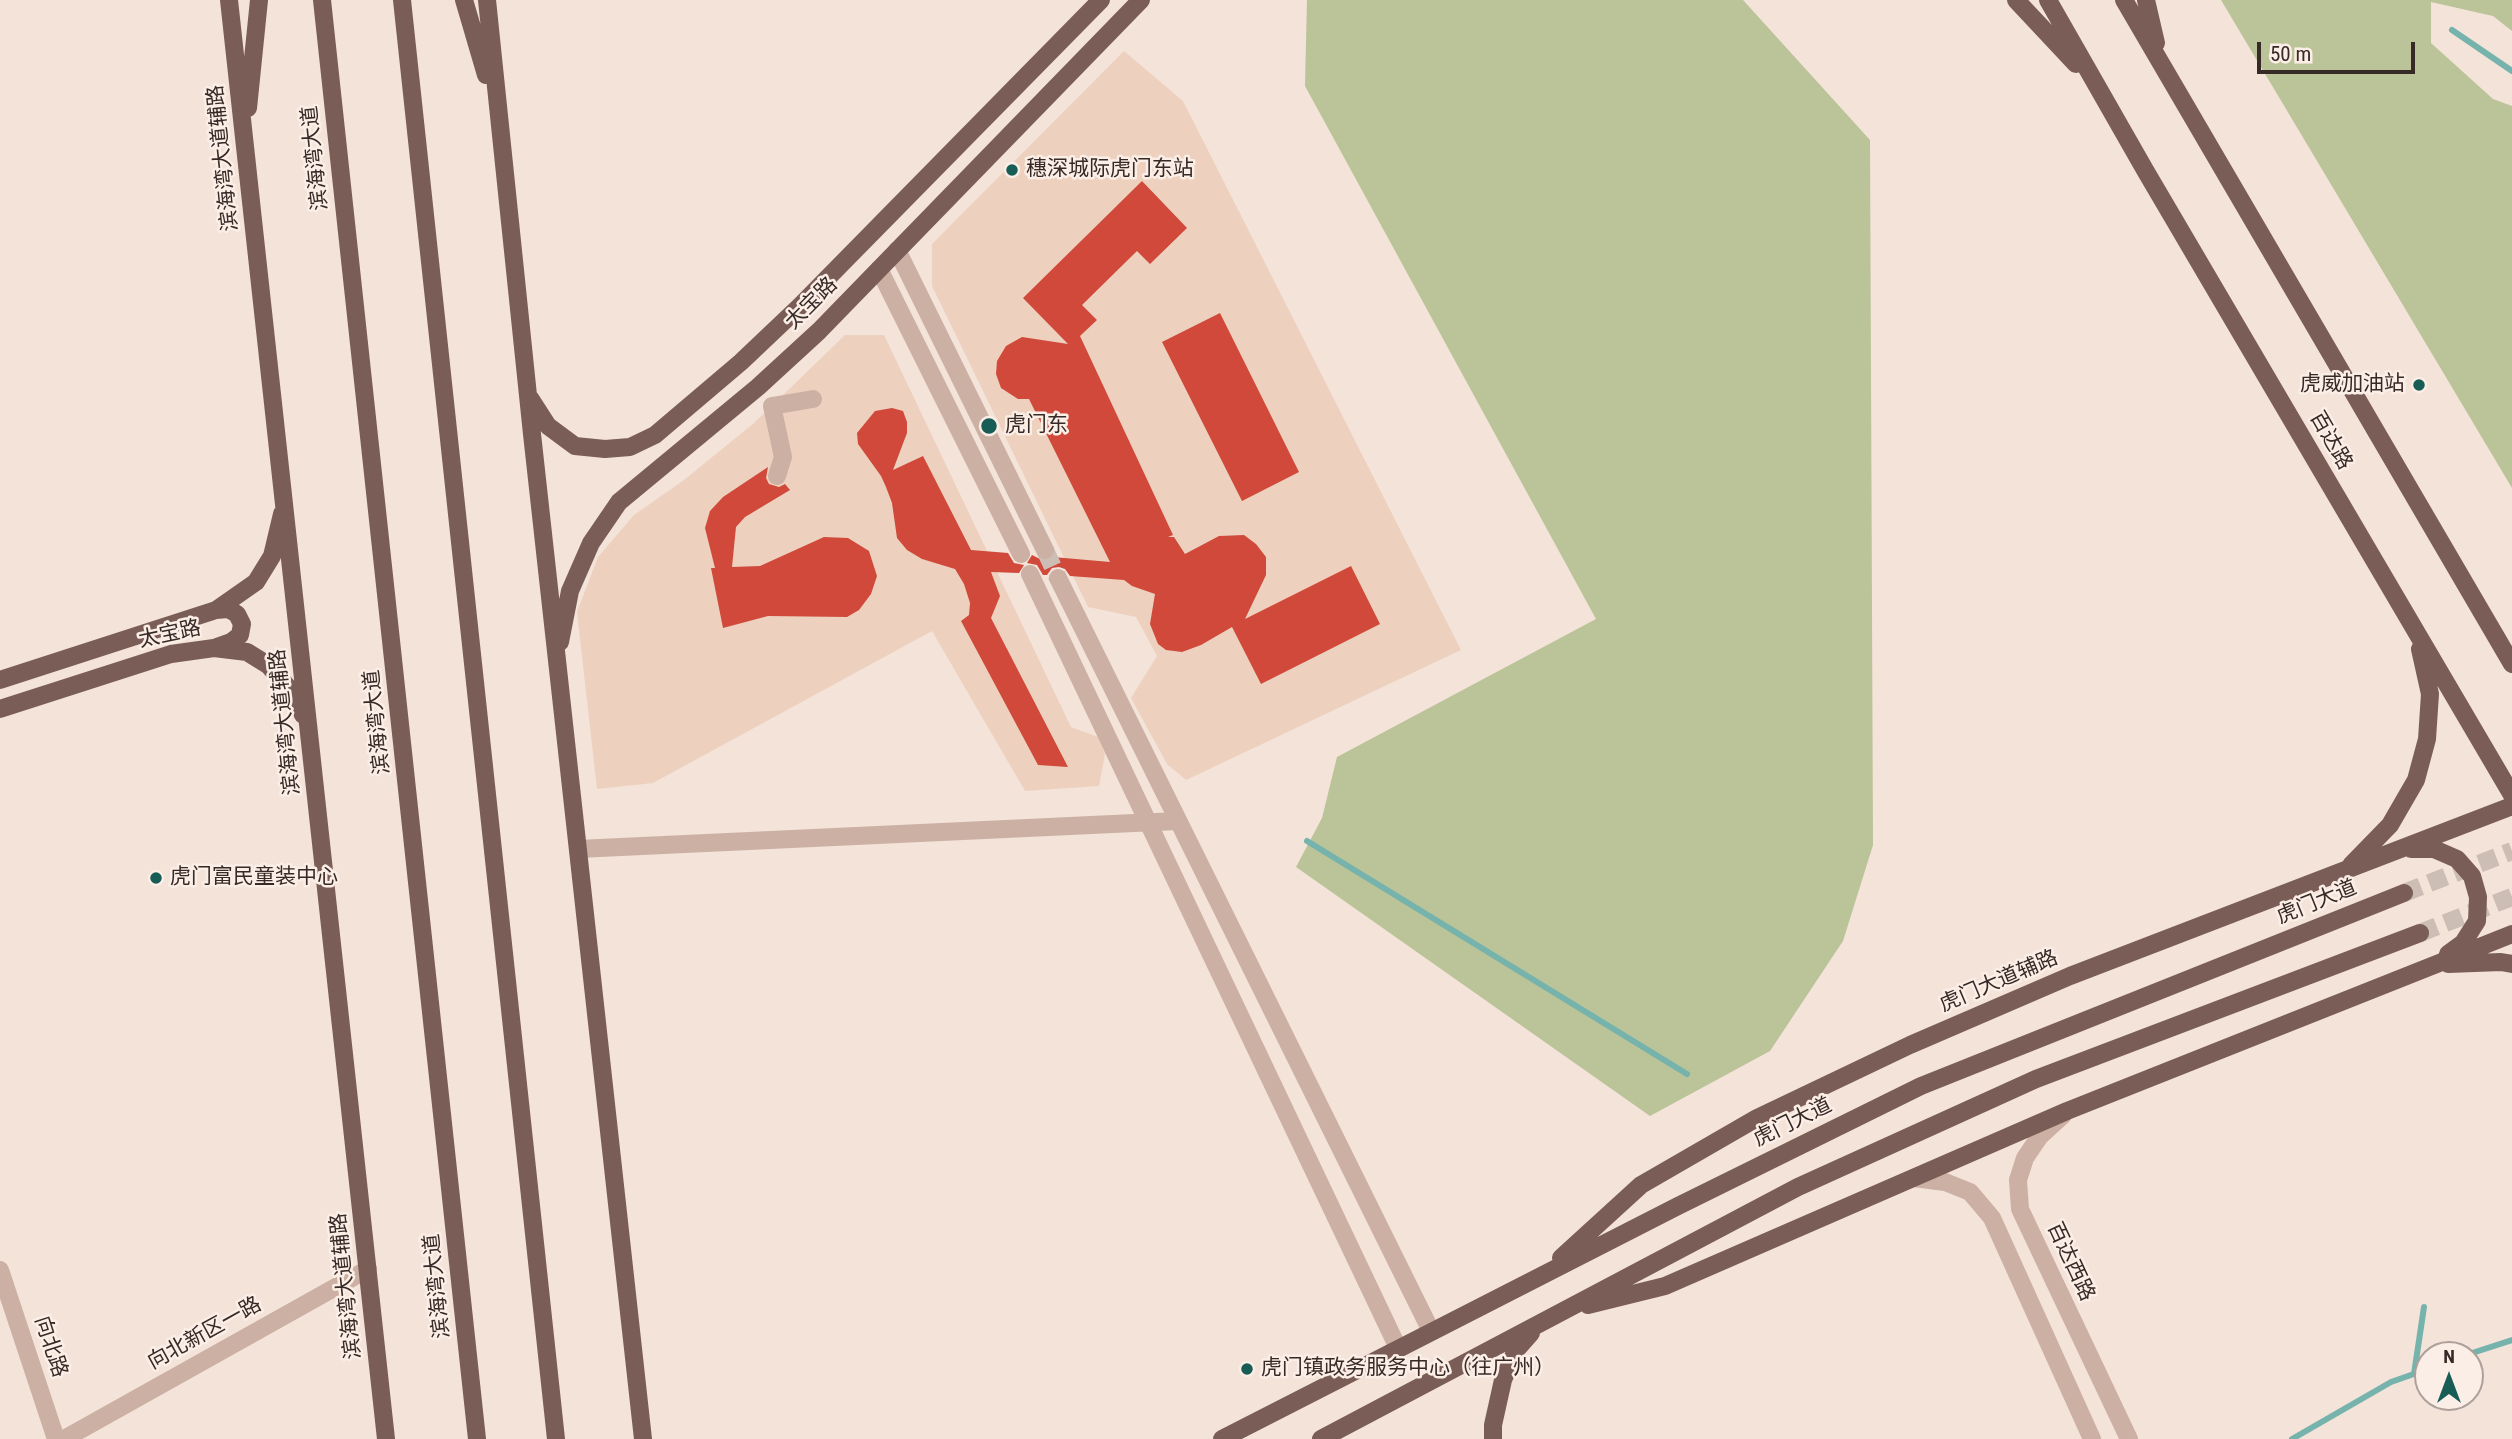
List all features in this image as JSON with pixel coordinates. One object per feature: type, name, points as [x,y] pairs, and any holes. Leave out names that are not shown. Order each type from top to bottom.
[{"type":"main road","name":"滨海湾大道辅路","points":[[229,0],[386,1439]]},
{"type":"main road","points":[[245,143],[258,0]]},
{"type":"main road","name":"滨海湾大道","points":[[322,0],[477,1435]]},
{"type":"main road","points":[[402,0],[555,1432]]},
{"type":"main road","points":[[464,0],[499,118]]},
{"type":"main road","points":[[487,0],[556,659],[643,1439]]},
{"type":"main road","name":"太宝路","points":[[528,395],[548,426],[575,446],[604,450],[630,447],[655,436],[741,362],[800,306],[1101,0]]},
{"type":"main road","name":"太宝路","points":[[556,659],[570,591],[591,542],[620,502],[758,387],[819,331],[1141,0]]},
{"type":"main road","points":[[2016,0],[2100,91]]},
{"type":"main road","name":"百达路","points":[[2048,0],[2512,795]]},
{"type":"main road","name":"百达路","points":[[2123,0],[2512,664]]},
{"type":"main road","points":[[2146,0],[2162,67]]},
{"type":"main road","name":"太宝路","points":[[0,680],[216,610],[256,582],[272,556],[285,503]]},
{"type":"main road","points":[[214,648],[231,642],[240,635],[242,624],[237,614],[228,609],[216,610]]},
{"type":"main road","points":[[2486,619],[2512,647]]},
{"type":"main road","points":[[2347,869],[2390,825],[2416,780],[2427,739],[2430,694],[2416,631]]},
{"type":"main road","name":"太宝路","points":[[0,709],[172,654],[214,648],[247,652],[268,665],[295,695],[310,736]]},
{"type":"main road","name":"虎门大道辅路","points":[[1543,1274],[1641,1185],[1757,1118],[1910,1045],[2070,976],[2512,806]]},
{"type":"main road","points":[[2398,849],[2434,849],[2457,859],[2472,876],[2479,897],[2477,921],[2463,943],[2434,965]]},
{"type":"main road","name":"虎门大道","points":[[1222,1439],[1543,1274],[1922,1086],[2404,892]]},
{"type":"main road","points":[[1321,1439],[1798,1187],[2036,1079],[2420,933]]},
{"type":"main road","points":[[1561,1312],[1665,1286],[2067,1111],[2512,934]]},
{"type":"main road","points":[[2434,965],[2501,962],[2512,964]]},
{"type":"main road","points":[[1493,1439],[1493,1425],[1503,1380],[1516,1350],[1539,1324]]},
{"type":"street","points":[[897,250],[1045,550]]},
{"type":"street","points":[[879,269],[1021,554]]},
{"type":"street","points":[[777,476],[783,457],[772,406],[813,399]]},
{"type":"street","points":[[1030,574],[1398,1348]]},
{"type":"street","points":[[1058,578],[1431,1331]]},
{"type":"street","points":[[578,849],[1177,821]]},
{"type":"street","name":"百达西路","points":[[2067,1111],[2040,1136],[2025,1158],[2018,1180],[2020,1209],[2129,1439]]},
{"type":"street","points":[[1914,1178],[1945,1182],[1969,1192],[1992,1218],[2092,1439]]},
{"type":"street","name":"向北新区一路","points":[[64,1439],[368,1269]]},
{"type":"street","name":"向北路","points":[[0,1270],[56,1439]]},
{"type":"green space","points":[[1307,0],[1743,0],[1870,140],[1873,845],[1843,941],[1770,1051],[1650,1116],[1296,867],[1322,818],[1337,757],[1596,619],[1305,86]]},
{"type":"green space","points":[[2221,0],[2512,0],[2512,31],[2493,16],[2431,2],[2431,43],[2493,99],[2512,106],[2512,488]]},
{"type":"shaded area","points":[[1124,51],[1183,101],[1461,650],[1186,780],[1167,764],[1131,698],[1157,656],[1136,617],[1088,607],[932,286],[932,244]]},
{"type":"shaded area","points":[[845,335],[884,335],[1071,727],[1098,737],[1105,754],[1099,786],[1025,791],[932,631],[653,783],[597,789],[577,612],[598,557],[634,515],[684,480],[754,423]]},
{"type":"building","points":[[1142,181],[1187,228],[1150,264],[1137,251],[1082,305],[1097,320],[1080,336],[1173,535],[1168,537],[1174,537],[1185,554],[1219,536],[1244,535],[1256,544],[1266,557],[1266,575],[1245,619],[1351,566],[1380,624],[1261,684],[1232,627],[1201,645],[1182,652],[1166,650],[1158,644],[1150,624],[1155,594],[1132,586],[1124,580],[1070,576],[1065,569],[1059,567],[1052,568],[1047,575],[1043,575],[1037,565],[1027,563],[1032,555],[1044,561],[1053,557],[1110,562],[1029,399],[1018,399],[1001,388],[996,374],[997,361],[1006,346],[1022,337],[1068,344],[1023,298]]},
{"type":"building","points":[[1220,313],[1299,472],[1242,501],[1162,342]]},
{"type":"building","points":[[892,408],[903,411],[907,422],[907,433],[893,470],[923,456],[971,550],[1008,553],[1014,563],[1024,565],[1019,573],[991,572],[1000,596],[991,618],[1068,767],[1038,765],[961,621],[969,615],[970,603],[964,584],[955,569],[922,559],[907,550],[897,538],[892,503],[886,487],[858,444],[857,433],[875,411]]},
{"type":"building","points":[[768,467],[766,478],[769,484],[779,487],[785,484],[790,490],[745,517],[736,527],[732,567],[760,566],[824,537],[848,538],[869,551],[877,576],[871,594],[859,610],[847,617],[768,616],[723,628],[711,568],[715,568],[705,528],[710,511],[723,497]]},
{"type":"waterway","points":[[2452,30],[2512,71]]},
{"type":"waterway","points":[[1307,841],[1687,1074]]},
{"type":"waterway","points":[[2419,1341],[2424,1307]]},
{"type":"waterway","points":[[2484,1349],[2512,1340]]},
{"type":"waterway","points":[[2292,1439],[2391,1382],[2414,1374]]},
{"type":"tunnel","points":[[1045,550],[1058,578]]},
{"type":"tunnel","points":[[2404,893],[2512,851]]},
{"type":"tunnel","points":[[2420,933],[2512,897]]},
{"type":"place","name":"穗深城际虎门东站","points":[[1012,170]]},
{"type":"place","name":"虎威加油站","points":[[2419,385]]},
{"type":"place","name":"虎门东","points":[[989,426]]},
{"type":"place","name":"虎门富民童装中心","points":[[156,878]]},
{"type":"place","name":"虎门镇政务服务中心（往广州）","points":[[1247,1369]]}]
